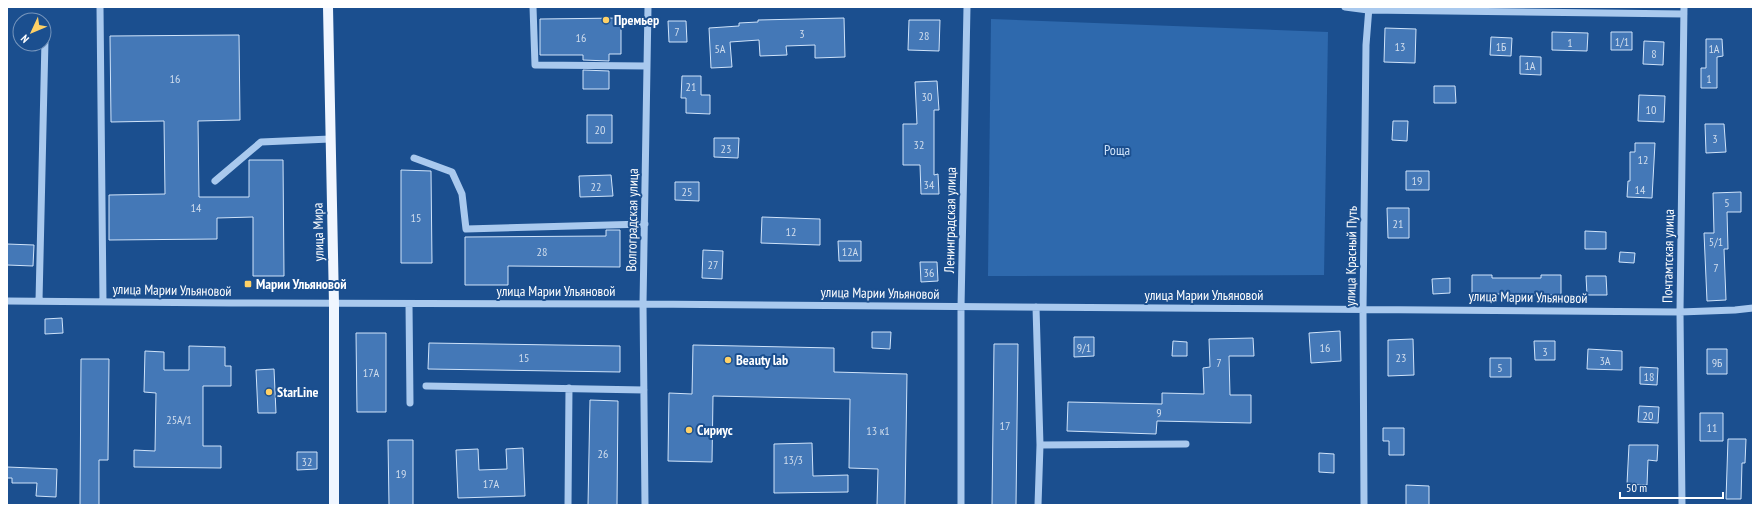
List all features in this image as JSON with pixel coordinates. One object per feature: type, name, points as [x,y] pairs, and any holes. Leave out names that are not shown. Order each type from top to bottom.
[{"type":"main road","name":"улица Мира","points":[[328,7],[334,304],[334,505]]},
{"type":"street","points":[[100,7],[103,302]]},
{"type":"street","points":[[533,7],[535,65],[647,66]]},
{"type":"street","name":"Волгоградская улица","points":[[646,505],[643,304],[648,7]]},
{"type":"street","name":"Ленинградская улица","points":[[961,505],[961,307],[967,7]]},
{"type":"street","points":[[1345,7],[1369,9],[1684,11]]},
{"type":"street","name":"улица Красный Путь","points":[[1364,505],[1363,309],[1366,45],[1369,9]]},
{"type":"street","name":"Почтамтская улица","points":[[1682,505],[1680,312],[1684,11]]},
{"type":"street","points":[[39,301],[45,52]]},
{"type":"street","points":[[216,181],[261,142],[330,139]]},
{"type":"street","points":[[414,158],[452,172],[462,194],[466,229],[645,224]]},
{"type":"street","name":"улица Марии Ульяновой","points":[[7,301],[1680,312],[1753,308]]},
{"type":"street","points":[[409,304],[410,403]]},
{"type":"street","points":[[1036,307],[1040,445],[1038,505]]},
{"type":"street","points":[[426,386],[644,390]]},
{"type":"street","points":[[568,505],[569,388]]},
{"type":"street","points":[[1040,445],[1186,444]]},
{"type":"green space","name":"Роща","points":[[991,19],[1328,32],[1324,275],[988,276]]},
{"type":"building","points":[[621,18],[621,54],[609,54],[609,61],[583,60],[583,55],[540,55],[540,19]]},
{"type":"building","points":[[844,18],[845,57],[815,58],[815,45],[786,46],[787,55],[760,56],[759,40],[730,42],[732,67],[711,68],[709,28],[739,26],[739,23],[758,22],[758,20]]},
{"type":"building","points":[[909,20],[940,20],[939,51],[908,50]]},
{"type":"building","points":[[668,21],[686,21],[687,42],[669,42]]},
{"type":"building","points":[[1385,28],[1416,29],[1415,63],[1384,62]]},
{"type":"building","points":[[1552,32],[1588,33],[1587,51],[1552,50]]},
{"type":"building","points":[[1611,32],[1632,32],[1632,50],[1611,50]]},
{"type":"building","points":[[239,35],[240,120],[198,121],[199,197],[249,197],[249,160],[283,160],[284,276],[253,276],[253,217],[217,218],[217,239],[109,240],[109,195],[165,194],[164,121],[111,122],[110,36]]},
{"type":"building","points":[[1491,37],[1512,38],[1511,56],[1490,55]]},
{"type":"building","points":[[1706,39],[1722,39],[1723,56],[1717,57],[1717,88],[1701,88],[1701,68],[1706,68]]},
{"type":"building","points":[[1644,41],[1664,42],[1663,65],[1643,64]]},
{"type":"building","points":[[1520,56],[1541,57],[1541,75],[1520,74]]},
{"type":"building","points":[[583,70],[609,71],[609,89],[583,89]]},
{"type":"building","points":[[682,76],[701,76],[701,95],[710,95],[710,114],[686,113],[686,98],[681,98]]},
{"type":"building","points":[[937,81],[939,110],[934,110],[934,175],[938,174],[939,194],[921,194],[920,165],[903,165],[903,124],[917,124],[915,82]]},
{"type":"building","points":[[1434,86],[1455,86],[1456,103],[1434,103]]},
{"type":"building","points":[[1639,95],[1665,96],[1664,122],[1638,121]]},
{"type":"building","points":[[587,115],[612,115],[612,143],[587,143]]},
{"type":"building","points":[[1393,121],[1408,121],[1407,141],[1392,140]]},
{"type":"building","points":[[1705,124],[1724,124],[1726,152],[1706,153]]},
{"type":"building","points":[[714,138],[739,138],[738,158],[714,157]]},
{"type":"building","points":[[1635,143],[1655,143],[1652,198],[1627,197],[1628,181],[1630,181],[1630,152],[1635,152]]},
{"type":"building","points":[[401,170],[431,171],[432,263],[401,263]]},
{"type":"building","points":[[1406,171],[1429,171],[1429,190],[1406,190]]},
{"type":"building","points":[[611,175],[613,196],[580,197],[579,176]]},
{"type":"building","points":[[675,182],[699,182],[699,201],[675,200]]},
{"type":"building","points":[[1741,192],[1741,212],[1727,212],[1728,249],[1724,249],[1726,300],[1707,301],[1704,233],[1714,233],[1713,193]]},
{"type":"building","points":[[1387,208],[1409,208],[1409,238],[1388,238]]},
{"type":"building","points":[[762,217],[820,219],[820,245],[761,243]]},
{"type":"building","points":[[606,230],[620,230],[620,267],[508,266],[508,285],[465,285],[465,237],[606,236]]},
{"type":"building","points":[[1585,231],[1606,232],[1606,249],[1585,249]]},
{"type":"building","points":[[838,241],[861,241],[861,261],[839,261]]},
{"type":"building","points":[[7,244],[34,245],[33,266],[7,265]]},
{"type":"building","points":[[703,250],[723,251],[722,279],[702,278]]},
{"type":"building","points":[[1620,252],[1635,253],[1634,263],[1619,262]]},
{"type":"building","points":[[920,262],[937,262],[938,281],[921,282]]},
{"type":"building","points":[[1472,275],[1492,275],[1492,278],[1541,278],[1541,275],[1561,275],[1561,295],[1525,295],[1525,297],[1505,297],[1505,294],[1472,294]]},
{"type":"building","points":[[1586,276],[1606,276],[1607,295],[1587,295]]},
{"type":"building","points":[[1450,278],[1450,293],[1433,294],[1432,279]]},
{"type":"building","points":[[62,318],[63,333],[45,334],[45,319]]},
{"type":"building","points":[[1340,331],[1341,361],[1311,363],[1309,333]]},
{"type":"building","points":[[872,332],[891,332],[890,349],[872,348]]},
{"type":"building","points":[[356,333],[386,333],[386,412],[357,412]]},
{"type":"building","points":[[1074,337],[1094,337],[1094,356],[1074,357]]},
{"type":"building","points":[[1253,338],[1254,356],[1229,356],[1230,395],[1251,395],[1251,423],[1157,421],[1156,434],[1067,431],[1068,402],[1162,404],[1162,393],[1204,394],[1203,368],[1210,367],[1209,339]]},
{"type":"building","points":[[1413,339],[1414,375],[1388,376],[1388,340]]},
{"type":"building","points":[[1173,341],[1187,342],[1187,356],[1172,356]]},
{"type":"building","points":[[1534,341],[1555,341],[1555,360],[1535,360]]},
{"type":"building","points":[[429,343],[620,346],[620,372],[428,369]]},
{"type":"building","points":[[994,344],[1018,344],[1016,505],[992,505]]},
{"type":"building","points":[[693,345],[834,348],[834,372],[907,374],[905,505],[877,505],[878,469],[849,468],[850,399],[713,396],[712,462],[668,461],[669,393],[692,394]]},
{"type":"building","points":[[189,346],[225,347],[225,366],[231,366],[231,386],[203,386],[203,446],[221,446],[221,468],[134,467],[134,450],[155,451],[156,393],[144,392],[145,351],[164,352],[164,370],[189,370]]},
{"type":"building","points":[[1588,349],[1622,351],[1622,370],[1587,369]]},
{"type":"building","points":[[1707,349],[1727,349],[1727,374],[1707,374]]},
{"type":"building","points":[[1490,358],[1511,358],[1511,377],[1490,377]]},
{"type":"building","points":[[81,359],[109,359],[108,460],[99,460],[99,505],[80,505]]},
{"type":"building","points":[[1640,367],[1658,368],[1657,385],[1640,384]]},
{"type":"building","points":[[274,369],[276,413],[258,413],[256,370]]},
{"type":"building","points":[[590,400],[618,401],[617,505],[588,505]]},
{"type":"building","points":[[1639,406],[1659,407],[1658,423],[1638,422]]},
{"type":"building","points":[[1700,413],[1723,413],[1723,441],[1700,441]]},
{"type":"building","points":[[1383,428],[1404,428],[1404,455],[1389,455],[1389,441],[1383,441]]},
{"type":"building","points":[[1728,439],[1746,439],[1745,463],[1742,463],[1741,499],[1726,499]]},
{"type":"building","points":[[388,440],[413,440],[413,505],[389,505]]},
{"type":"building","points":[[812,443],[813,476],[848,475],[848,492],[774,493],[774,444]]},
{"type":"building","points":[[1629,445],[1658,445],[1657,461],[1648,460],[1647,485],[1627,484]]},
{"type":"building","points":[[523,448],[525,496],[458,498],[456,450],[478,449],[479,470],[507,469],[506,449]]},
{"type":"building","points":[[297,452],[317,452],[317,469],[297,470]]},
{"type":"building","points":[[1319,453],[1334,454],[1334,473],[1319,472]]},
{"type":"building","points":[[7,467],[57,469],[56,497],[36,496],[37,483],[12,483],[12,478],[7,478]]},
{"type":"building","points":[[1406,485],[1429,486],[1429,505],[1406,505]]},
{"type":"place","name":"Премьер","points":[[606,20]]},
{"type":"place","name":"Марии Ульяновой","points":[[248,284]]},
{"type":"place","name":"Beauty lab","points":[[728,360]]},
{"type":"place","name":"StarLine","points":[[269,392]]},
{"type":"place","name":"Сириус","points":[[689,430]]}]
